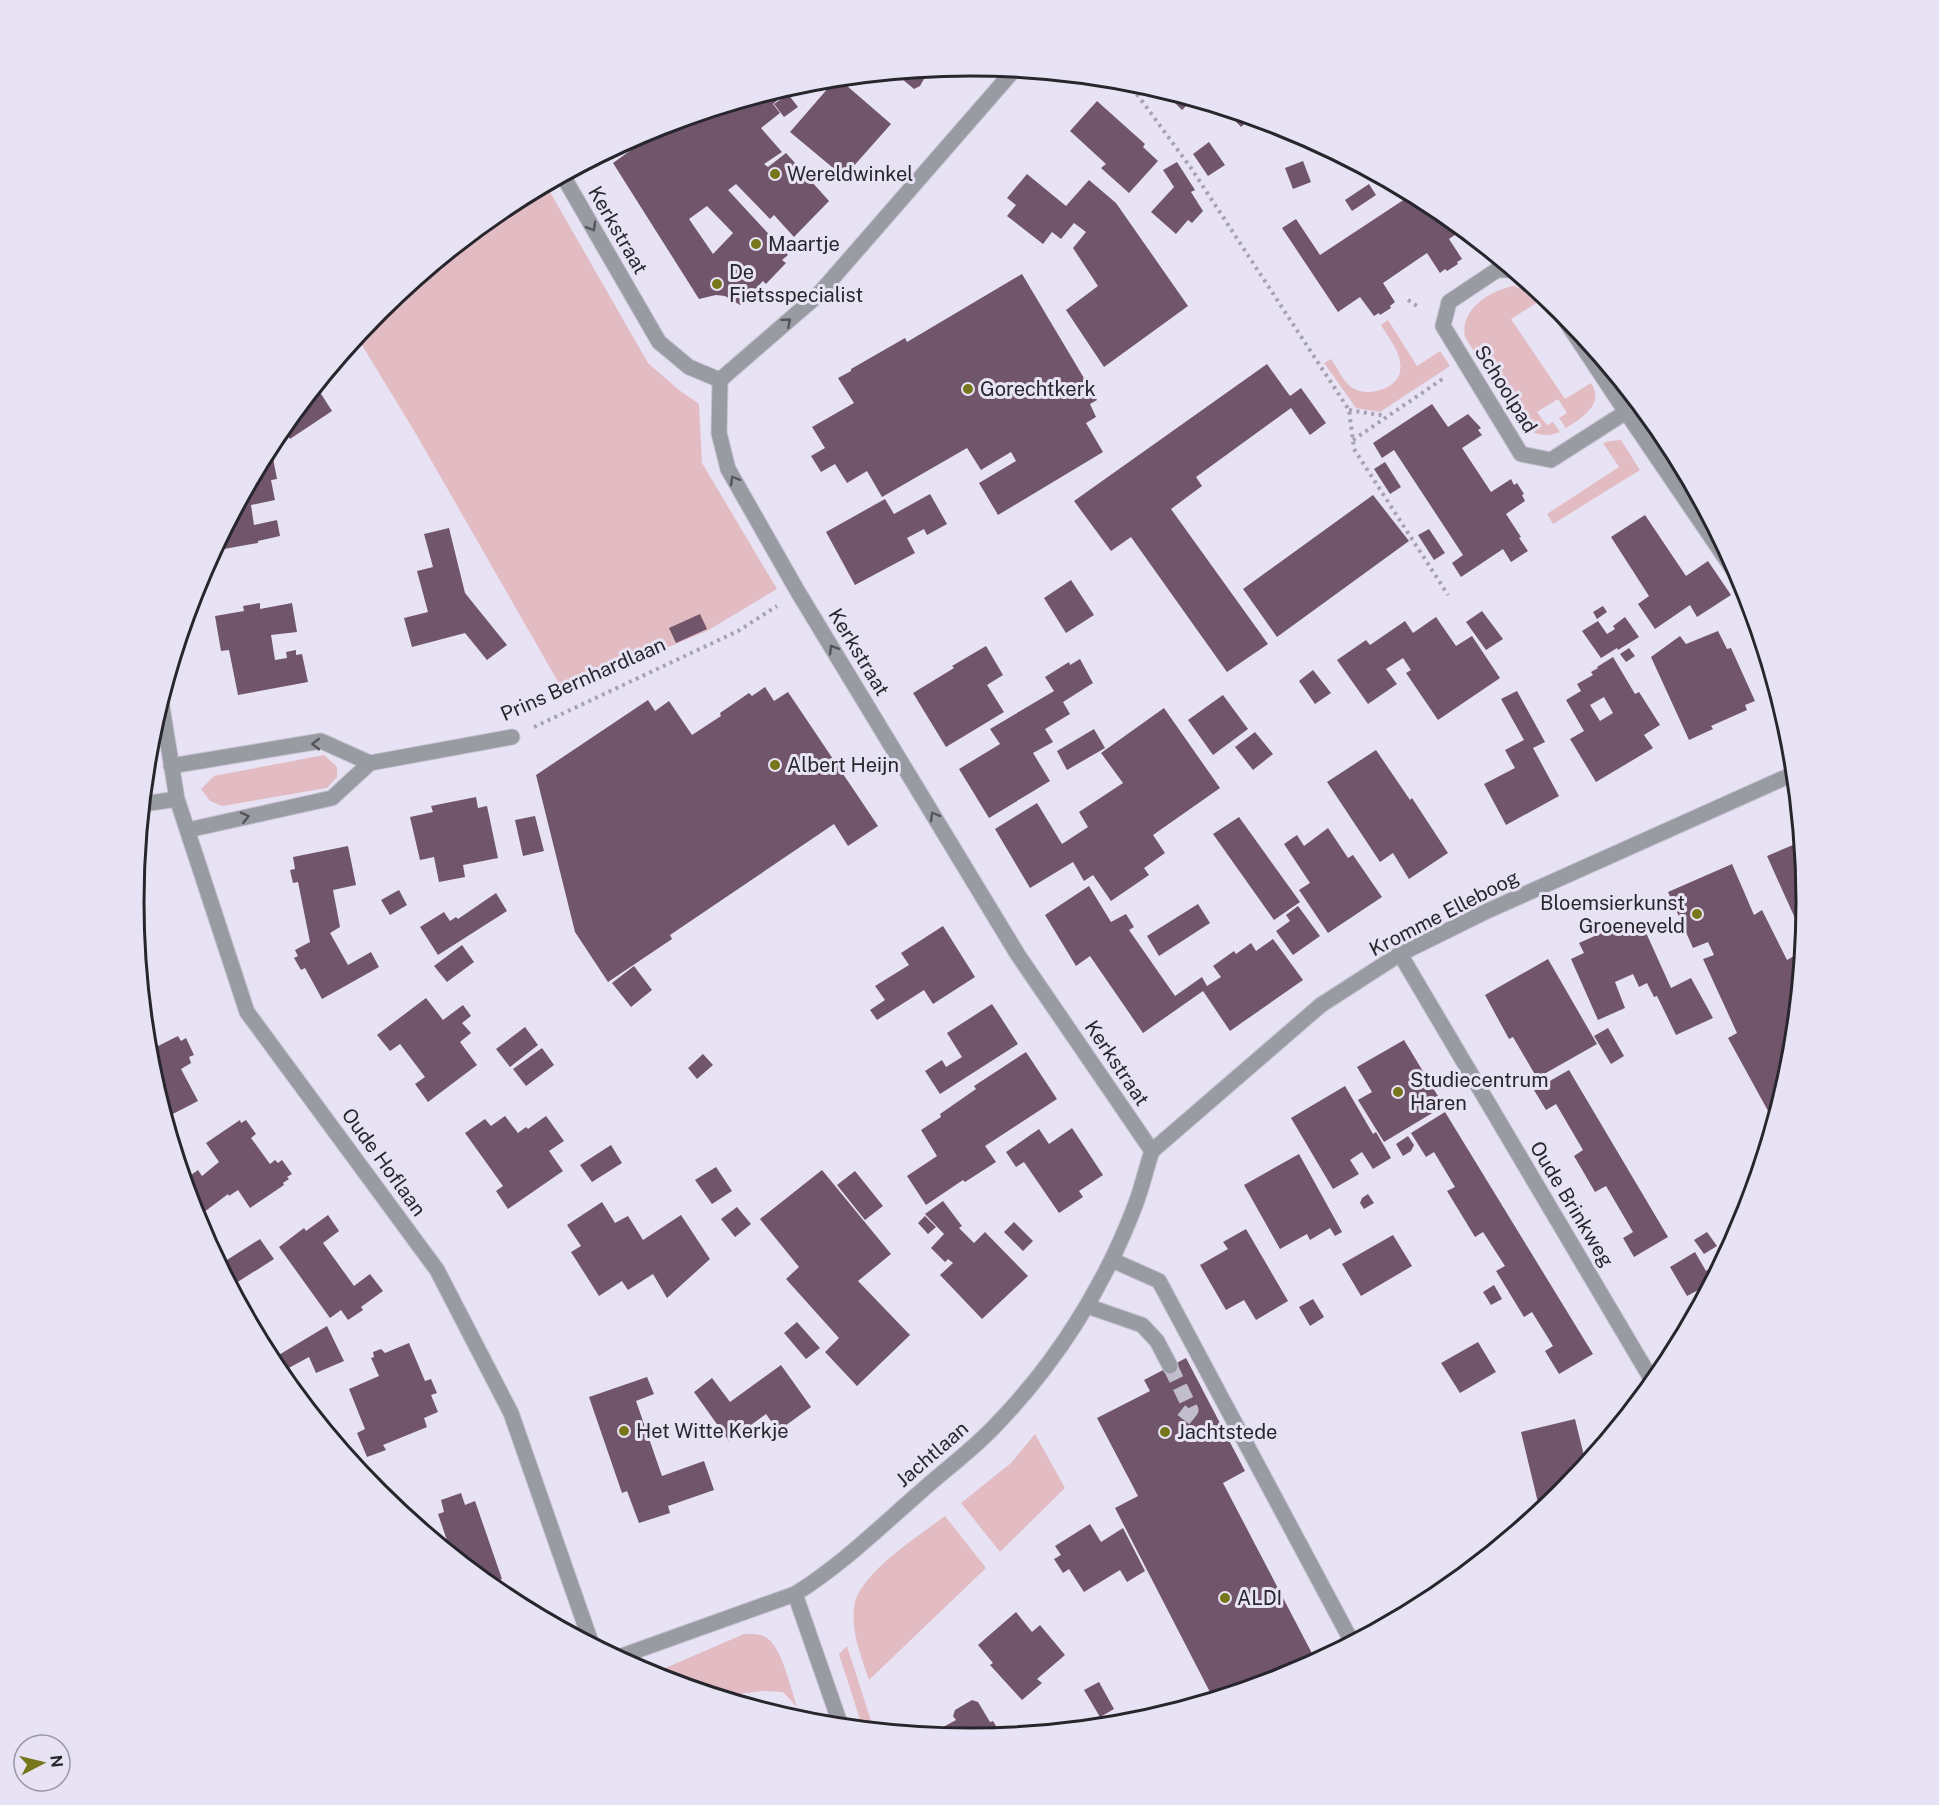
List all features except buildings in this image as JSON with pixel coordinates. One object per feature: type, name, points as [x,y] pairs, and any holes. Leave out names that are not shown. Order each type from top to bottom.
[{"type":"street","points":[[720,380],[818,295],[1008,77]]},
{"type":"street","name":"Kerkstraat","points":[[566,182],[659,342],[689,367],[720,380],[719,433],[728,470],[798,592],[1018,955],[1152,1151]]},
{"type":"street","name":"Schoolpad","points":[[1500,270],[1497,270],[1449,302],[1443,326],[1521,454],[1551,460],[1626,412]]},
{"type":"street","points":[[1588,355],[1706,530]]},
{"type":"street","name":"Oude Hoflaan","points":[[164,723],[177,799],[247,1012],[437,1270],[511,1413],[588,1635]]},
{"type":"street","name":"Prins Bernhardlaan","points":[[370,763],[512,737]]},
{"type":"street","points":[[171,766],[321,741],[370,763],[332,798],[188,830]]},
{"type":"street","name":"Kromme Elleboog","points":[[1152,1151],[1322,1005],[1400,954],[1485,912],[1785,777]]},
{"type":"street","points":[[150,803],[177,799]]},
{"type":"street","name":"Oude Brinkweg","points":[[1400,954],[1648,1373]]},
{"type":"street","name":"Jachtlaan","points":[[627,1654],[795,1594],[821,1577],[857,1547],[993,1428],[1032,1384],[1087,1306],[1112,1260],[1136,1203],[1152,1151]]},
{"type":"street","points":[[1112,1260],[1159,1281],[1349,1636]]},
{"type":"street","points":[[1087,1306],[1142,1324],[1157,1341],[1170,1366]]},
{"type":"street","points":[[795,1594],[838,1717]]},
{"type":"path","points":[[1136,93],[1191,168],[1349,410],[1354,449],[1448,595]]},
{"type":"path","points":[[1353,440],[1449,375]]},
{"type":"path","points":[[1349,410],[1386,416]]},
{"type":"path","name":"Prins Bernhardlaan","points":[[512,737],[738,631],[798,592]]},
{"type":"shaded area","points":[[550,192],[648,363],[699,404],[702,463],[777,589],[707,631],[606,673],[561,687],[416,434],[361,344],[425,281],[467,247]]},
{"type":"shaded area","points":[[1514,286],[1523,289],[1537,302],[1511,319],[1565,399],[1591,383],[1595,391],[1590,410],[1566,428],[1559,418],[1567,413],[1558,399],[1537,412],[1547,425],[1553,422],[1560,432],[1549,435],[1538,434],[1519,423],[1465,337],[1464,327],[1472,310],[1486,297]]},
{"type":"shaded area","points":[[1388,320],[1417,366],[1440,351],[1450,366],[1380,412],[1356,408],[1324,363],[1331,359],[1344,380],[1356,390],[1371,392],[1386,388],[1398,378],[1400,371],[1395,347],[1381,325]]},
{"type":"shaded area","points":[[1621,440],[1640,470],[1553,524],[1547,514],[1619,467],[1603,443]]},
{"type":"shaded area","points":[[324,755],[337,767],[337,777],[327,788],[222,806],[210,801],[201,789],[214,776]]},
{"type":"shaded area","points":[[1035,1434],[1065,1488],[1000,1552],[961,1503],[1011,1463]]},
{"type":"shaded area","points":[[945,1516],[986,1568],[869,1680],[857,1644],[854,1626],[854,1607],[858,1595],[866,1582],[891,1557]]},
{"type":"shaded area","points":[[744,1634],[762,1635],[777,1650],[797,1707],[783,1692],[761,1691],[737,1695],[662,1669]]},
{"type":"shaded area","points":[[847,1646],[871,1722],[860,1721],[839,1654]]},
{"type":"tunnel","points":[[1170,1366],[1191,1410],[1180,1424]]},
{"type":"place","name":"Wereldwinkel","points":[[775,174]]},
{"type":"place","name":"Maartje","points":[[756,244]]},
{"type":"place","name":"De Fietsspecialist","points":[[717,284]]},
{"type":"place","name":"Gorechtkerk","points":[[968,389]]},
{"type":"place","name":"Albert Heijn","points":[[775,765]]},
{"type":"place","name":"Bloemsierkunst Groeneveld","points":[[1697,914]]},
{"type":"place","name":"Studiecentrum Haren","points":[[1398,1092]]},
{"type":"place","name":"Het Witte Kerkje","points":[[624,1431]]},
{"type":"place","name":"Jachtstede","points":[[1165,1432]]},
{"type":"place","name":"ALDI","points":[[1225,1598]]}]
